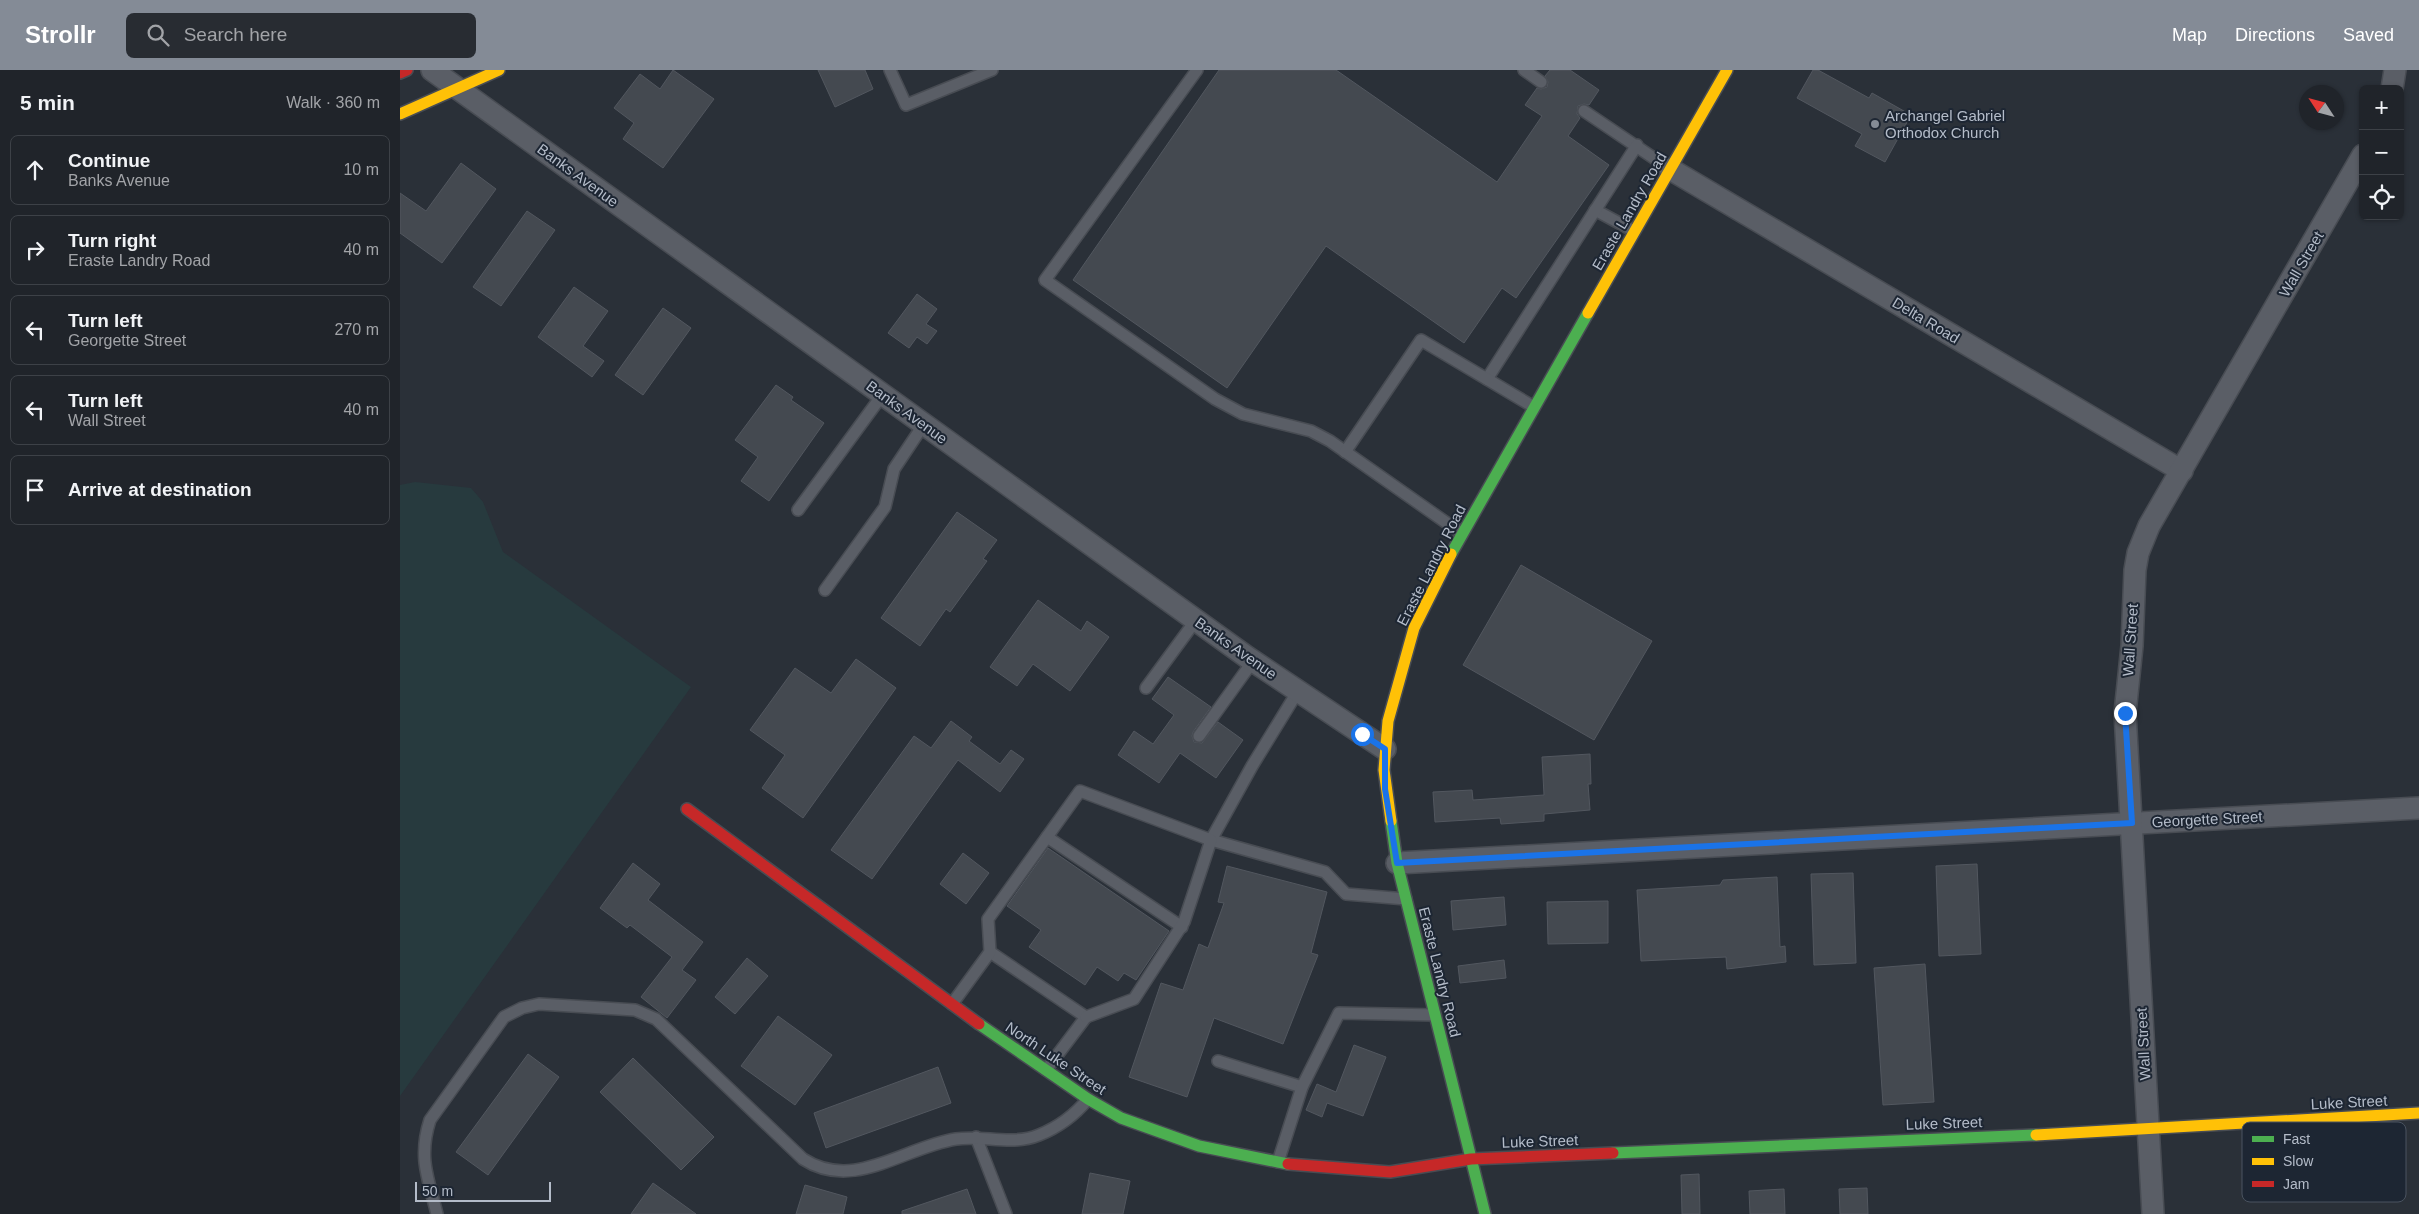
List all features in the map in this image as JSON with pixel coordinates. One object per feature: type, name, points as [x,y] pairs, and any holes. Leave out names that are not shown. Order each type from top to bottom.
[{"type":"street","points":[[400,73],[407,70]]},
{"type":"street","name":"Banks Avenue","points":[[432,70],[1253,661],[1385,749]]},
{"type":"street","points":[[400,114],[499,70]]},
{"type":"street","name":"Eraste Landry Road","points":[[1484,1214],[1397,863],[1385,789],[1385,749],[1388,721],[1414,628],[1461,534],[1726,70]]},
{"type":"street","points":[[2393,85],[2395,70]]},
{"type":"street","name":"Wall Street","points":[[2153,1214],[2125,713],[2132,646],[2136,570],[2143,539],[2359,162]]},
{"type":"street","name":"Delta Road","points":[[1670,169],[2182,471]]},
{"type":"street","name":"Georgette Street","points":[[1397,863],[2419,808]]},
{"type":"street","name":"North Luke Street","points":[[687,809],[952,1004],[1088,1099],[1120,1118],[1199,1146],[1278,1162],[1390,1172],[1471,1159]]},
{"type":"street","name":"Luke Street","points":[[2276,1122],[2419,1113]]},
{"type":"street","name":"Luke Street","points":[[1471,1159],[2148,1130],[2242,1124]]},
{"type":"lane","points":[[890,70],[906,105],[992,70]]},
{"type":"lane","points":[[1197,70],[1045,280],[1214,398],[1243,414],[1311,431],[1345,452],[1461,534]]},
{"type":"lane","points":[[1524,70],[1541,82]]},
{"type":"lane","points":[[1584,111],[1670,169]]},
{"type":"lane","points":[[1487,379],[1637,145]]},
{"type":"lane","points":[[1595,210],[1634,231]]},
{"type":"lane","points":[[1345,452],[1421,340],[1534,407]]},
{"type":"lane","points":[[798,510],[883,394]]},
{"type":"lane","points":[[825,590],[885,507],[894,469],[924,424]]},
{"type":"lane","points":[[1146,688],[1196,620]]},
{"type":"lane","points":[[1199,736],[1253,661]]},
{"type":"lane","points":[[1046,1070],[1086,1017],[1134,1000],[1182,926],[1211,840],[1252,766],[1298,691]]},
{"type":"lane","points":[[952,1004],[990,952],[988,919],[1080,791],[1211,840],[1325,872],[1346,894],[1406,899]]},
{"type":"lane","points":[[1047,837],[1182,926]]},
{"type":"lane","points":[[990,952],[1086,1017]]},
{"type":"lane","points":[[437,1214],[424,1158],[425,1137],[430,1120],[504,1017],[522,1008],[539,1004],[636,1010],[650,1015],[803,1160],[824,1170],[858,1171],[949,1141],[976,1137],[1009,1141],[1038,1136],[1063,1124],[1088,1099]]},
{"type":"lane","points":[[1278,1162],[1302,1087],[1339,1014],[1435,1015]]},
{"type":"lane","points":[[1218,1061],[1302,1087]]},
{"type":"lane","points":[[976,1137],[1006,1214]]},
{"type":"green space","points":[[415,482],[471,488],[483,502],[503,552],[691,687],[400,1096],[400,485]]},
{"type":"building","points":[[673,70],[714,99],[663,168],[623,139],[634,123],[614,108],[640,74],[660,89]]},
{"type":"building","points":[[818,70],[865,70],[873,89],[835,107]]},
{"type":"building","points":[[1219,70],[1336,70],[1497,182],[1542,116],[1525,105],[1537,88],[1547,87],[1548,82],[1545,76],[1550,70],[1570,70],[1599,90],[1589,105],[1578,106],[1577,114],[1580,118],[1568,136],[1609,165],[1516,298],[1502,288],[1464,343],[1326,246],[1227,388],[1073,280]]},
{"type":"building","name":"Archangel Gabriel Orthodox Church","points":[[1813,70],[1818,70],[1869,98],[1872,93],[1911,115],[1885,162],[1855,146],[1862,134],[1797,98]]},
{"type":"building","points":[[461,163],[496,189],[442,263],[400,233],[400,193],[426,211]]},
{"type":"building","points":[[527,211],[555,230],[501,306],[473,287]]},
{"type":"building","points":[[574,287],[608,311],[583,346],[604,361],[592,377],[538,337]]},
{"type":"building","points":[[917,294],[937,309],[926,324],[937,331],[927,344],[917,337],[909,348],[888,333]]},
{"type":"building","points":[[663,308],[691,328],[643,395],[615,375]]},
{"type":"building","points":[[776,385],[793,397],[791,400],[824,423],[769,501],[741,481],[758,457],[735,440]]},
{"type":"building","points":[[957,512],[997,540],[983,559],[987,561],[950,612],[946,609],[920,646],[881,618]]},
{"type":"building","points":[[1521,565],[1652,641],[1594,740],[1463,665]]},
{"type":"building","points":[[1038,600],[1081,631],[1087,621],[1109,637],[1070,691],[1033,664],[1017,686],[990,667]]},
{"type":"building","points":[[856,659],[896,688],[803,818],[762,788],[785,755],[750,730],[795,668],[831,693]]},
{"type":"building","points":[[1168,677],[1211,707],[1193,732],[1194,742],[1202,743],[1218,722],[1243,740],[1216,778],[1180,753],[1159,783],[1118,755],[1134,731],[1153,744],[1174,715],[1152,699]]},
{"type":"building","points":[[951,721],[972,737],[969,741],[1000,764],[1011,750],[1024,759],[1000,792],[958,760],[872,879],[831,850],[914,736],[931,748]]},
{"type":"building","points":[[1590,754],[1591,784],[1588,784],[1590,810],[1544,814],[1544,821],[1501,824],[1500,818],[1435,822],[1433,792],[1472,790],[1473,800],[1544,795],[1542,757]]},
{"type":"building","points":[[1048,848],[1169,931],[1136,980],[1124,973],[1118,981],[1097,967],[1085,985],[1029,947],[1041,930],[1007,906]]},
{"type":"building","points":[[963,853],[989,873],[966,904],[940,884]]},
{"type":"building","points":[[633,863],[660,884],[648,900],[703,942],[682,970],[696,980],[667,1018],[641,997],[672,957],[630,925],[627,928],[600,908]]},
{"type":"building","points":[[1977,864],[1981,954],[1939,956],[1936,866]]},
{"type":"building","points":[[1227,866],[1327,892],[1311,953],[1318,955],[1283,1044],[1214,1018],[1187,1097],[1129,1077],[1161,983],[1183,990],[1199,944],[1208,948],[1224,903],[1218,902]]},
{"type":"building","points":[[1853,873],[1856,963],[1814,965],[1811,874]]},
{"type":"building","points":[[1777,877],[1780,947],[1785,946],[1786,962],[1727,969],[1726,957],[1641,961],[1637,890],[1720,885],[1723,880]]},
{"type":"building","points":[[1504,897],[1506,925],[1453,930],[1451,901]]},
{"type":"building","points":[[1608,901],[1608,943],[1548,944],[1547,902]]},
{"type":"building","points":[[747,958],[768,976],[735,1014],[715,997]]},
{"type":"building","points":[[1504,960],[1506,978],[1460,983],[1458,966]]},
{"type":"building","points":[[1925,964],[1934,1102],[1883,1105],[1874,968]]},
{"type":"building","points":[[778,1016],[832,1055],[795,1105],[741,1066]]},
{"type":"building","points":[[1354,1045],[1386,1057],[1363,1116],[1327,1103],[1322,1117],[1306,1110],[1317,1084],[1336,1092]]},
{"type":"building","points":[[528,1054],[559,1077],[488,1175],[456,1152]]},
{"type":"building","points":[[633,1058],[714,1137],[681,1170],[600,1092]]},
{"type":"building","points":[[938,1067],[951,1103],[826,1148],[814,1113]]},
{"type":"building","points":[[1090,1173],[1130,1181],[1123,1214],[1082,1214]]},
{"type":"building","points":[[1699,1174],[1700,1214],[1682,1214],[1681,1175]]},
{"type":"building","points":[[653,1183],[696,1214],[631,1214]]},
{"type":"building","points":[[805,1185],[847,1197],[843,1214],[796,1214]]},
{"type":"building","points":[[1867,1188],[1868,1214],[1840,1214],[1839,1189]]},
{"type":"building","points":[[967,1189],[976,1214],[902,1214],[902,1211]]},
{"type":"building","points":[[1784,1189],[1785,1214],[1750,1214],[1749,1191]]},
{"type":"traffic: fast","points":[[1451,554],[1588,313]]},
{"type":"traffic: fast","points":[[1391,821],[1397,863],[1485,1214]]},
{"type":"traffic: fast","points":[[979,1024],[1088,1099],[1121,1118],[1199,1146],[1288,1164]]},
{"type":"traffic: fast","points":[[1613,1153],[2036,1135]]},
{"type":"traffic: slow","points":[[400,114],[499,70]]},
{"type":"traffic: slow","points":[[1588,313],[1727,70]]},
{"type":"traffic: slow","points":[[1391,821],[1384,770],[1388,721],[1414,628],[1451,554]]},
{"type":"traffic: slow","points":[[2262,1122],[2419,1113]]},
{"type":"traffic: slow","points":[[2036,1135],[2242,1123]]},
{"type":"traffic: jam","points":[[400,73],[407,70]]},
{"type":"traffic: jam","points":[[687,809],[979,1024]]},
{"type":"traffic: jam","points":[[1288,1164],[1390,1172],[1471,1159],[1613,1153]]},
{"type":"place","name":"Archangel Gabriel Orthodox Church","points":[[1875,124]]},
{"type":"route","points":[[1362,734],[1385,749],[1385,789],[1397,863],[2132,823],[2125,713]]}]
